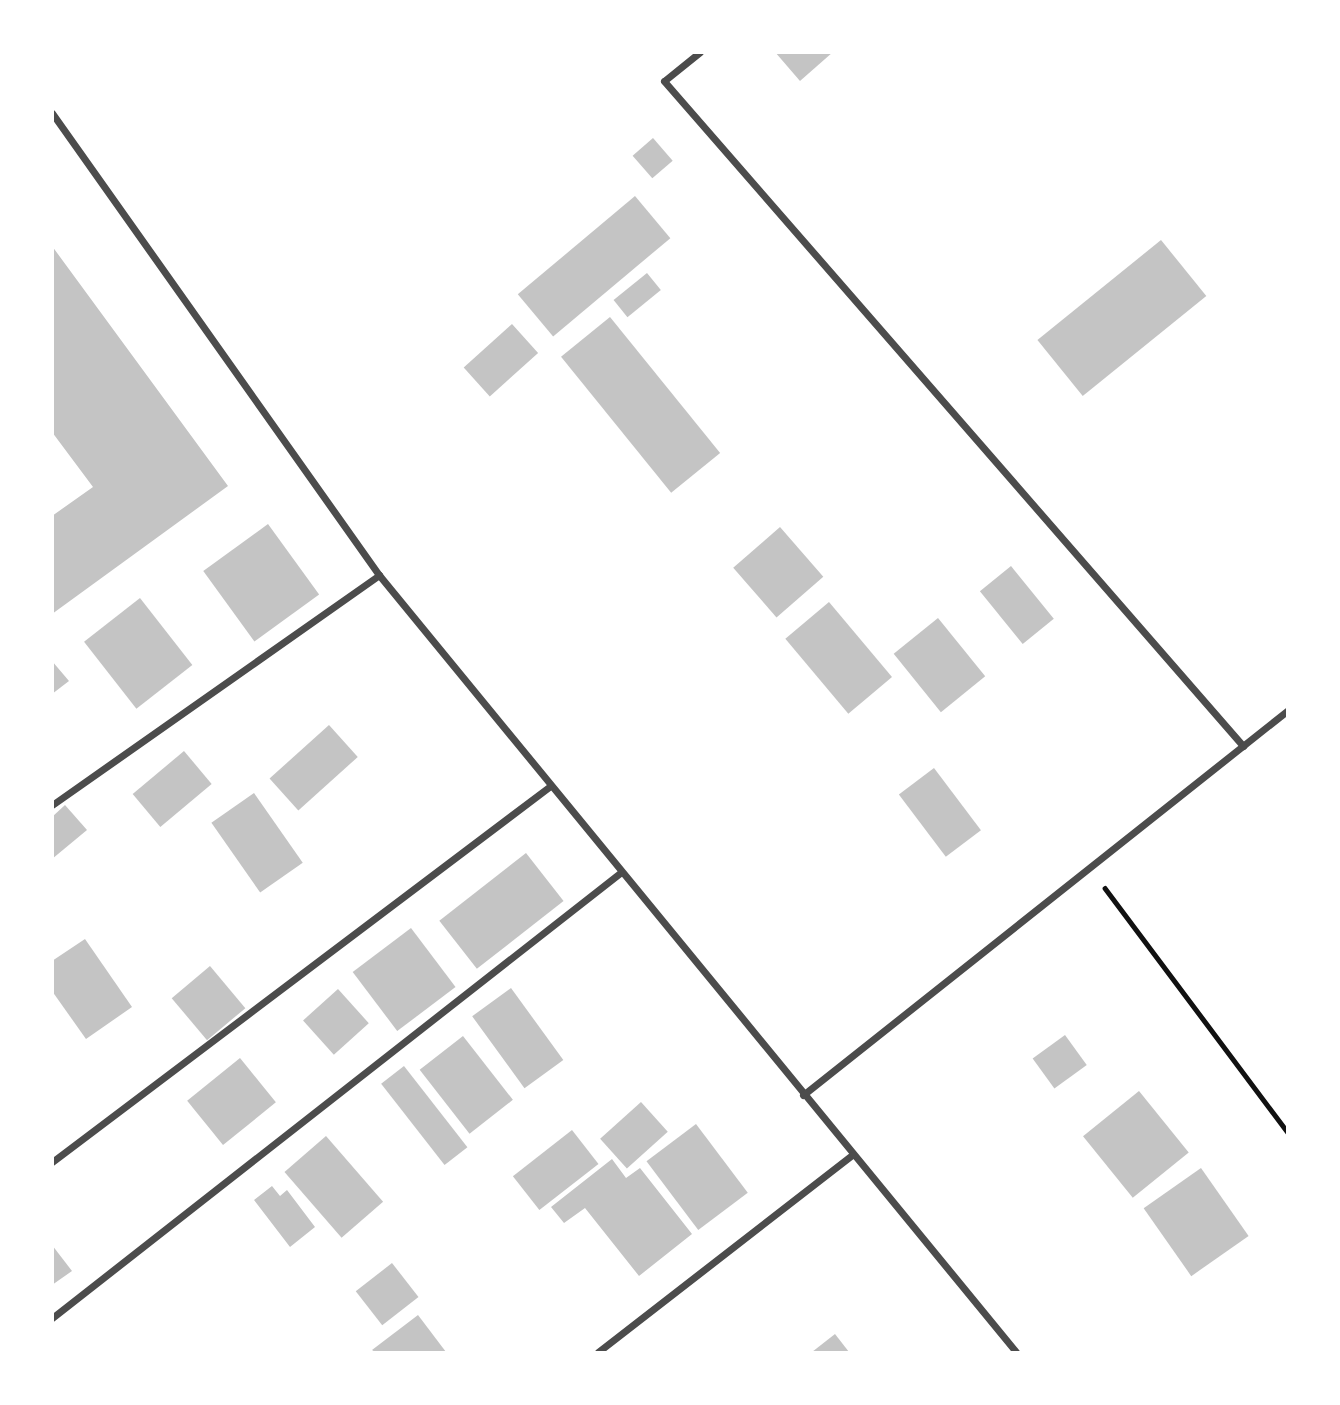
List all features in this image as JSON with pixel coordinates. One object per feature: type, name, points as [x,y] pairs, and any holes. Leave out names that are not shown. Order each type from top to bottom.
[{"type":"street","points":[[701,52],[664,81],[1243,746]]},
{"type":"street","points":[[52,113],[379,575],[549,787],[1016,1353]]},
{"type":"street","points":[[52,805],[379,575]]},
{"type":"street","points":[[803,1095],[1287,710]]},
{"type":"street","points":[[52,1162],[549,787]]},
{"type":"street","points":[[52,1318],[620,873]]},
{"type":"street","points":[[598,1353],[852,1155]]},
{"type":"path","points":[[1089,868],[1287,1133]]},
{"type":"building","points":[[775,52],[833,52],[800,81]]},
{"type":"building","points":[[653,138],[673,161],[652,178],[633,156]]},
{"type":"building","points":[[635,196],[670,238],[553,336],[518,294]]},
{"type":"building","points":[[1161,240],[1206,296],[1083,396],[1037,340]]},
{"type":"building","points":[[52,246],[228,486],[52,614],[52,516],[93,487],[52,432]]},
{"type":"building","points":[[647,273],[661,290],[627,317],[614,300]]},
{"type":"building","points":[[610,317],[720,453],[671,493],[561,357]]},
{"type":"building","points":[[512,324],[538,353],[490,396],[464,367]]},
{"type":"building","points":[[268,524],[319,594],[254,641],[203,571]]},
{"type":"building","points":[[780,527],[823,577],[777,617],[733,568]]},
{"type":"building","points":[[1011,566],[1054,619],[1023,644],[980,591]]},
{"type":"building","points":[[140,598],[192,665],[136,709],[84,642]]},
{"type":"building","points":[[829,602],[892,677],[848,714],[785,639]]},
{"type":"building","points":[[938,618],[985,676],[941,712],[894,654]]},
{"type":"building","points":[[52,661],[69,681],[52,694]]},
{"type":"building","points":[[329,725],[358,757],[298,810],[270,779]]},
{"type":"building","points":[[184,751],[212,784],[160,827],[133,794]]},
{"type":"building","points":[[934,768],[981,830],[946,857],[899,794]]},
{"type":"building","points":[[254,793],[303,863],[260,892],[211,823]]},
{"type":"building","points":[[65,805],[87,830],[52,859],[52,817]]},
{"type":"building","points":[[526,853],[564,901],[477,969],[439,921]]},
{"type":"building","points":[[411,928],[456,987],[397,1031],[353,972]]},
{"type":"building","points":[[85,939],[132,1007],[86,1039],[52,991],[52,961]]},
{"type":"building","points":[[210,966],[245,1008],[207,1040],[172,998]]},
{"type":"building","points":[[511,988],[563,1060],[524,1088],[472,1016]]},
{"type":"building","points":[[338,989],[369,1023],[334,1055],[303,1020]]},
{"type":"building","points":[[1065,1035],[1087,1065],[1054,1088],[1033,1059]]},
{"type":"building","points":[[463,1036],[513,1100],[470,1134],[420,1070]]},
{"type":"building","points":[[240,1058],[276,1102],[223,1145],[187,1101]]},
{"type":"building","points":[[404,1066],[467,1147],[445,1165],[381,1084]]},
{"type":"building","points":[[1139,1091],[1189,1152],[1133,1198],[1083,1136]]},
{"type":"building","points":[[641,1102],[668,1132],[627,1169],[600,1139]]},
{"type":"building","points":[[696,1124],[748,1193],[698,1230],[646,1161]]},
{"type":"building","points":[[572,1130],[598,1164],[539,1210],[513,1176]]},
{"type":"building","points":[[326,1136],[383,1202],[342,1238],[284,1172]]},
{"type":"building","points":[[612,1159],[626,1178],[640,1168],[692,1234],[639,1276],[585,1208],[564,1223],[551,1207]]},
{"type":"building","points":[[1201,1168],[1249,1236],[1191,1276],[1144,1208]]},
{"type":"building","points":[[272,1186],[280,1196],[287,1190],[315,1227],[290,1247],[254,1200]]},
{"type":"building","points":[[52,1245],[72,1271],[52,1285]]},
{"type":"building","points":[[392,1263],[418,1297],[382,1325],[356,1291]]},
{"type":"building","points":[[418,1315],[446,1352],[372,1350]]},
{"type":"building","points":[[835,1334],[849,1352],[812,1352]]}]
